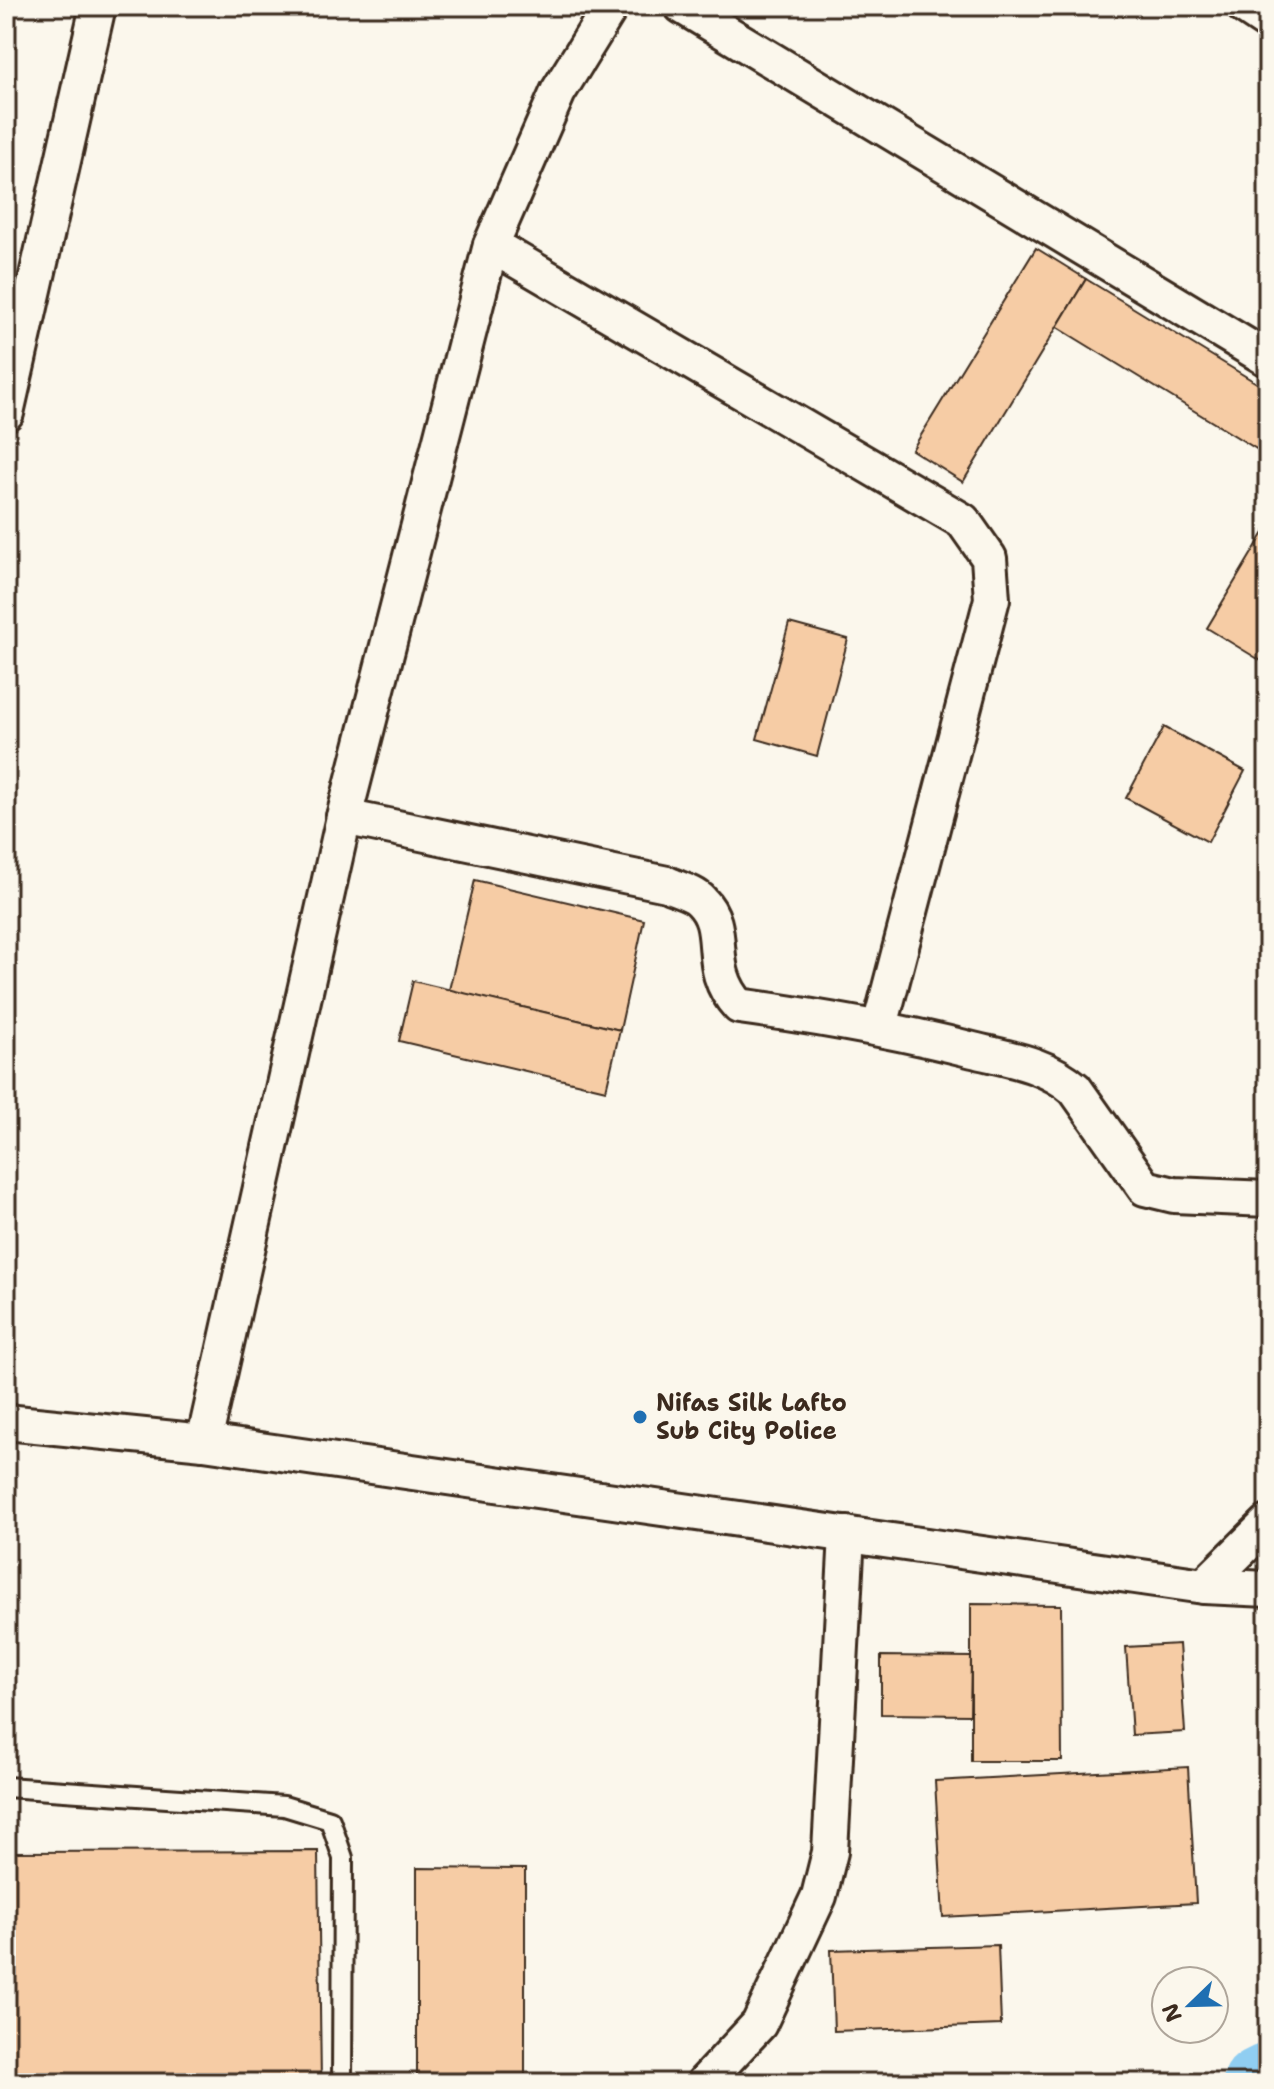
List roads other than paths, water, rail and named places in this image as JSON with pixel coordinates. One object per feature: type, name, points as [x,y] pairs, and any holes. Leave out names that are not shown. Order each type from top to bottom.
[{"type":"street","points":[[6,413],[98,6]]},
{"type":"street","points":[[204,1442],[344,817],[491,245],[558,92],[611,6]]},
{"type":"street","points":[[682,6],[1268,359]]},
{"type":"street","points":[[1244,6],[1268,22]]},
{"type":"street","points":[[491,245],[963,521],[989,558],[992,599],[880,1026]]},
{"type":"street","points":[[344,817],[667,884],[700,899],[715,920],[718,972],[724,989],[739,1006],[880,1026],[1031,1065],[1061,1077],[1075,1089],[1145,1188],[1174,1195],[1268,1199]]},
{"type":"street","points":[[6,1422],[204,1442],[1204,1586],[1261,1589]]},
{"type":"street","points":[[1204,1586],[1268,1523]]},
{"type":"street","points":[[704,2083],[759,2024],[819,1896],[830,1852],[847,1534]]},
{"type":"lane","points":[[6,1787],[284,1806],[330,1820],[343,1858],[342,2083]]},
{"type":"waterway","points":[[1258,2083],[1268,2078]]},
{"type":"place","name":"Nifas Silk Lafto Sub City Police","points":[[640,1417]]}]
